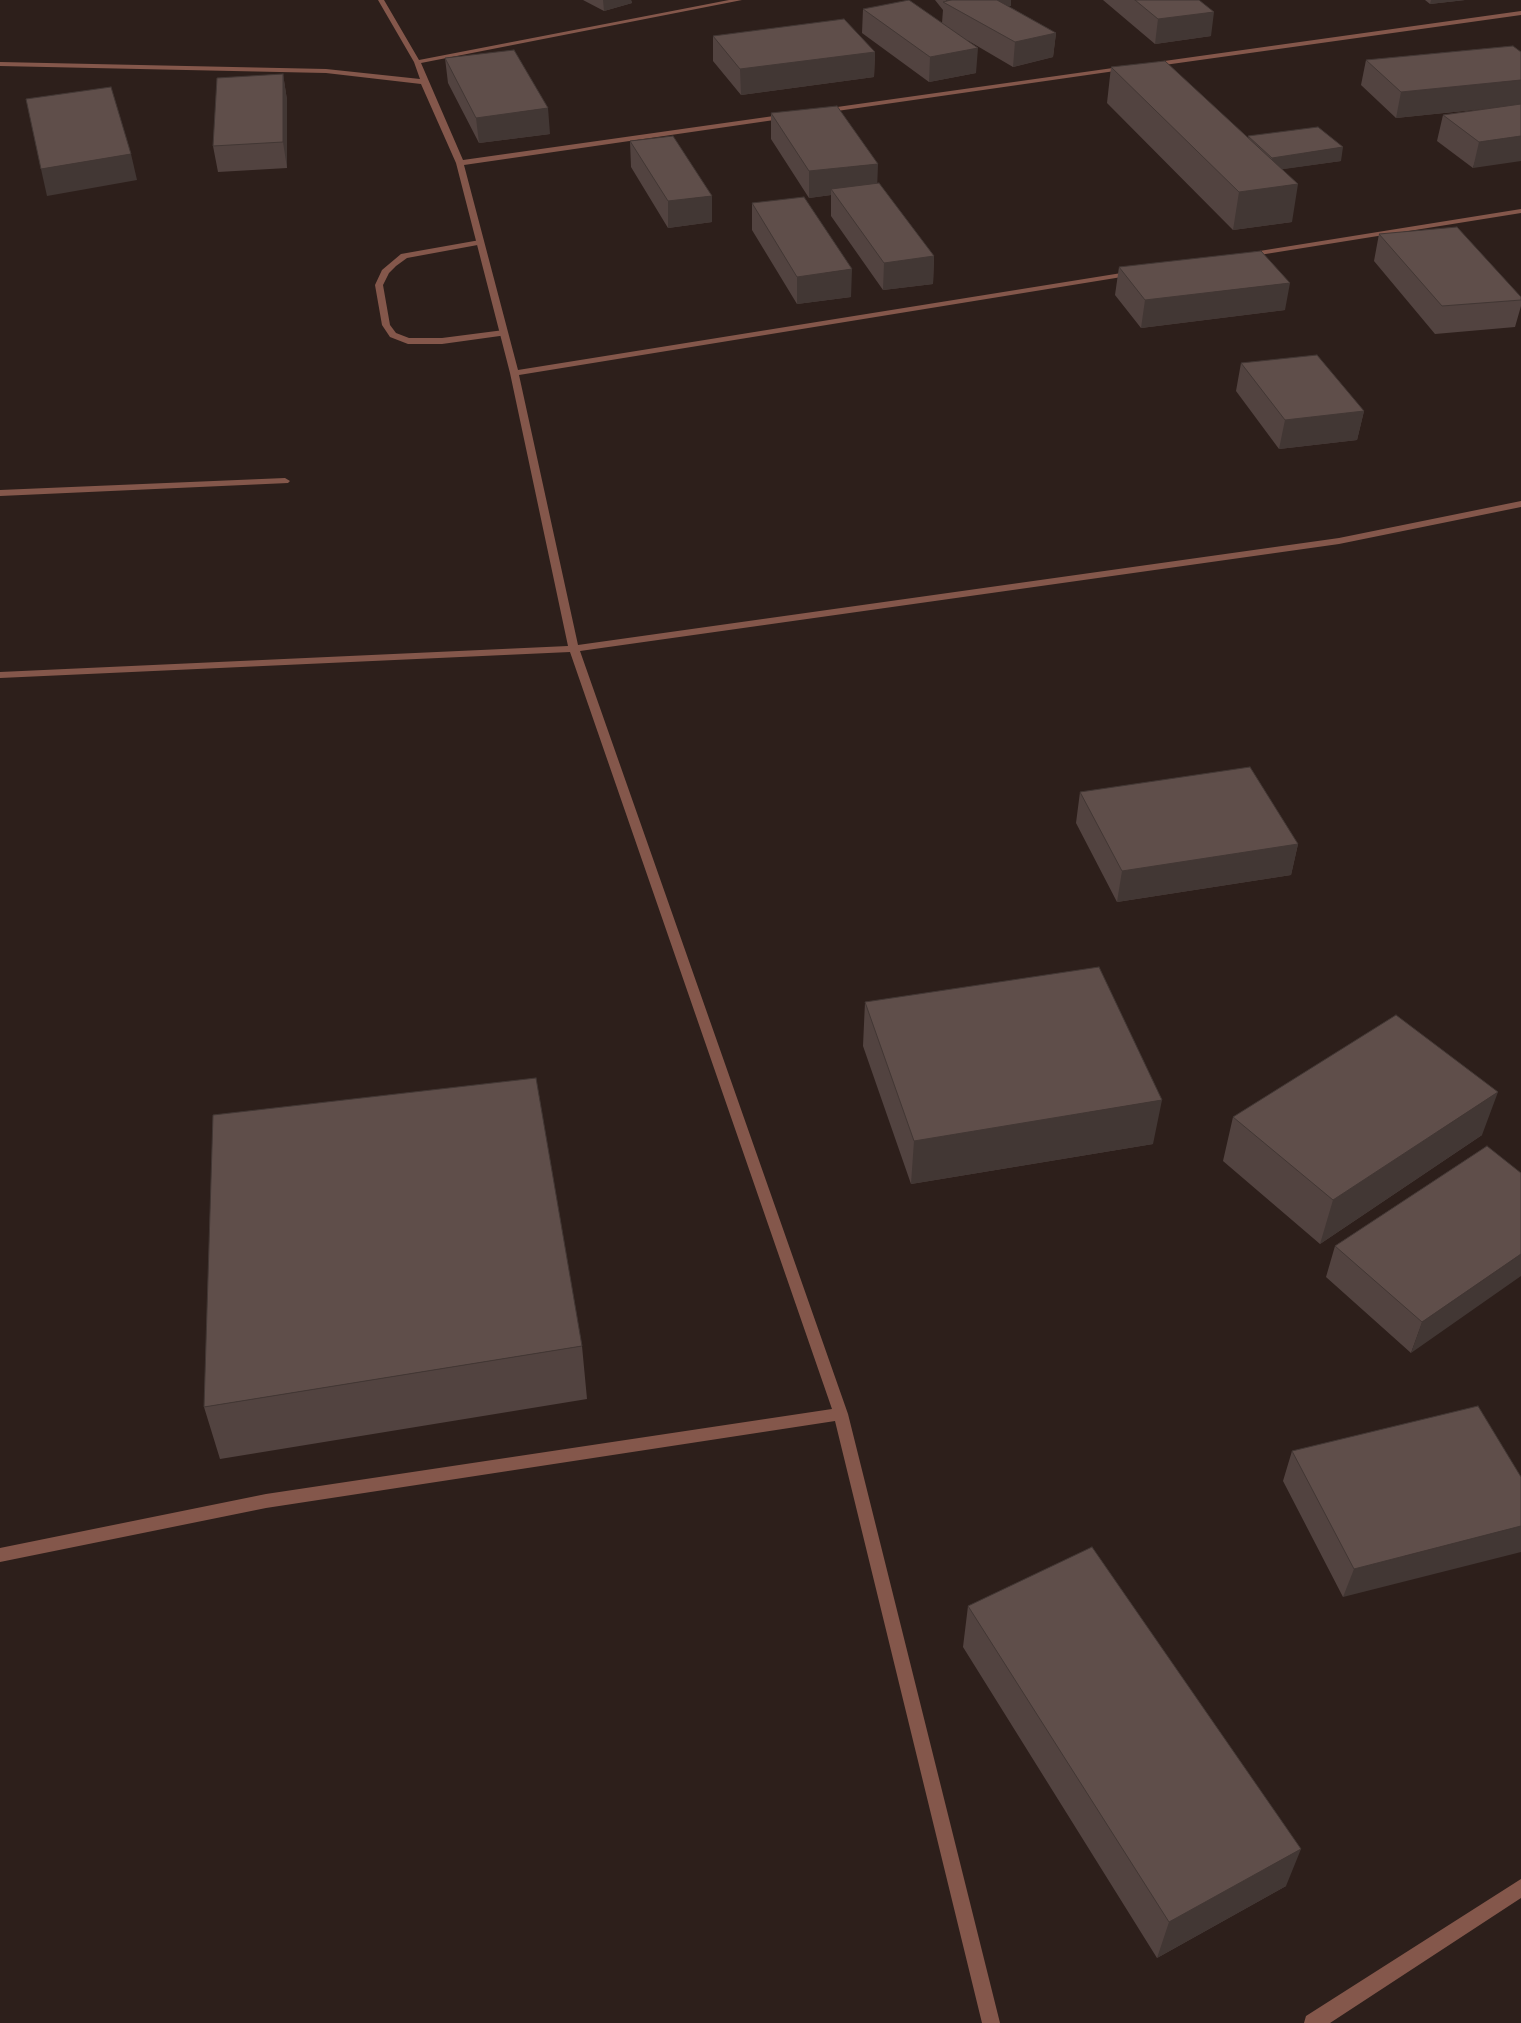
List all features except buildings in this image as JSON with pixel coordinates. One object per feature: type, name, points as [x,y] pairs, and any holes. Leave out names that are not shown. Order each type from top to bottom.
[{"type":"street","points":[[381,0],[417,62],[460,163],[514,373],[574,649],[840,1414],[991,2023]]},
{"type":"street","points":[[417,62],[739,0]]},
{"type":"street","points":[[1146,65],[1521,14]]},
{"type":"street","points":[[0,64],[326,70],[424,82]]},
{"type":"street","points":[[812,112],[1136,66]]},
{"type":"street","points":[[460,163],[793,115]]},
{"type":"street","points":[[1239,256],[1521,211]]},
{"type":"street","points":[[480,242],[404,256],[393,264],[385,272],[379,286],[386,325],[393,335],[408,341],[442,341],[504,332]]},
{"type":"street","points":[[514,373],[1141,272]]},
{"type":"street","points":[[0,492],[285,481]]},
{"type":"street","points":[[0,675],[574,649],[1339,540],[1521,504]]},
{"type":"street","points":[[0,1555],[266,1501],[840,1414]]},
{"type":"street","points":[[1313,2023],[1521,1888]]}]
